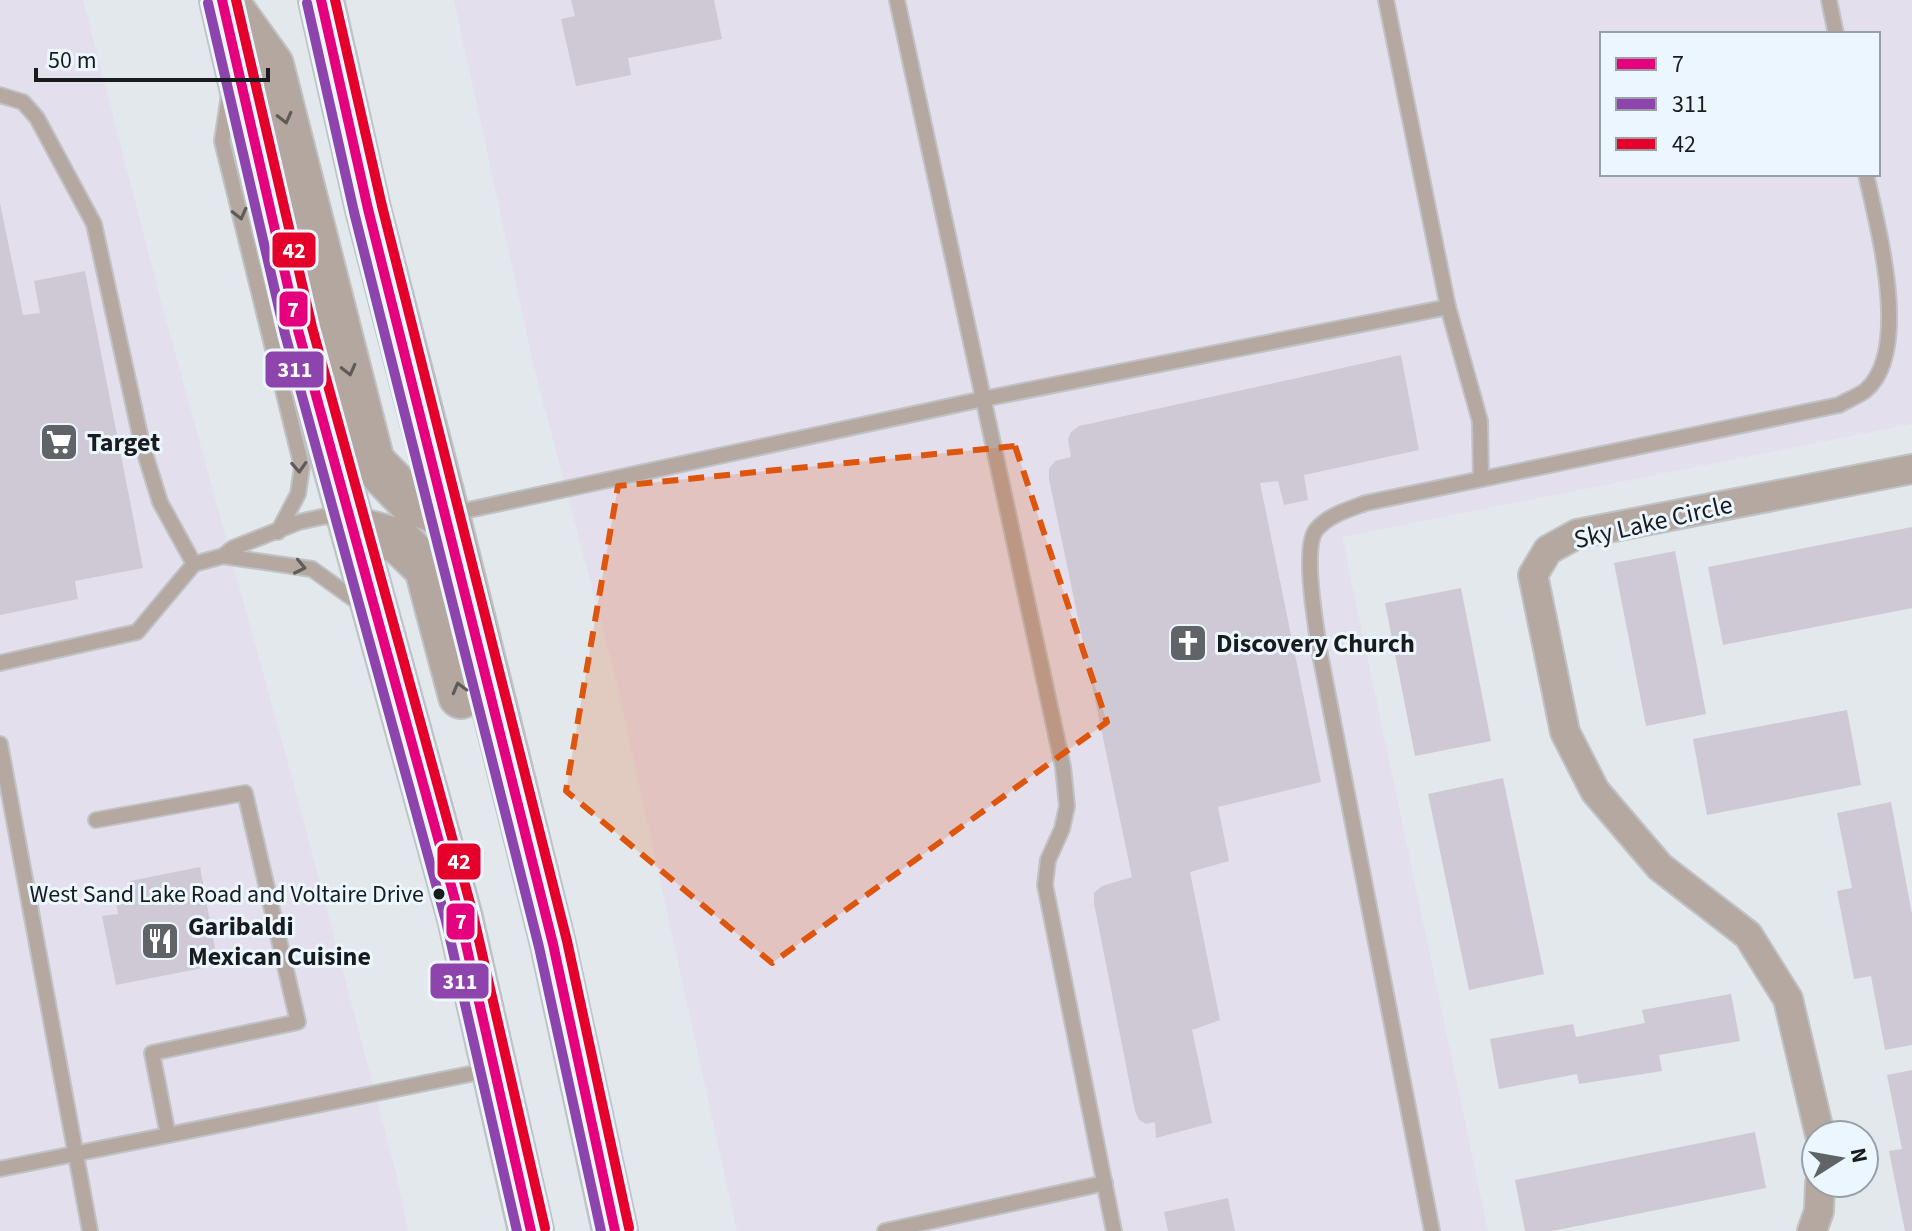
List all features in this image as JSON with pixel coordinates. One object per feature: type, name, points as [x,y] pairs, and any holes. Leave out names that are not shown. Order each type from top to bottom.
[{"type":"main road","points":[[224,0],[298,330],[460,918],[531,1231]]},
{"type":"main road","points":[[224,0],[271,65],[372,462],[410,501],[447,515]]},
{"type":"main road","points":[[321,0],[368,209],[553,944],[615,1231]]},
{"type":"main road","points":[[354,529],[399,541],[427,568],[503,852],[553,944]]},
{"type":"street","name":"Sky Lake Circle","points":[[1816,1119],[1788,999],[1748,935],[1660,867],[1595,791],[1565,732],[1533,575],[1548,550],[1577,534],[1912,469]]},
{"type":"street","points":[[1812,1231],[1819,1199]]},
{"type":"lane","points":[[897,0],[1063,767],[1067,806],[1062,829],[1048,860],[1045,885],[1114,1231]]},
{"type":"lane","points":[[1386,0],[1448,307],[1480,421],[1481,479]]},
{"type":"lane","points":[[1829,0],[1836,32]]},
{"type":"lane","points":[[234,55],[222,141],[302,467],[298,494],[278,532]]},
{"type":"lane","points":[[0,95],[23,102],[37,118],[94,224],[142,444],[160,502],[194,564]]},
{"type":"lane","points":[[1432,1231],[1319,649],[1309,557],[1315,531],[1336,515],[1366,503],[1839,405],[1867,390],[1883,364],[1889,305],[1866,176]]},
{"type":"lane","points":[[447,515],[983,399],[1448,307]]},
{"type":"lane","points":[[0,663],[137,632],[194,564],[223,556],[233,548],[299,522],[326,516],[354,529]]},
{"type":"lane","points":[[223,556],[312,569],[377,616]]},
{"type":"lane","points":[[0,744],[90,1231]]},
{"type":"lane","points":[[96,820],[245,793],[295,1007],[298,1022],[152,1053],[168,1135]]},
{"type":"lane","points":[[0,1169],[494,1069]]},
{"type":"lane","points":[[885,1231],[1105,1183]]},
{"type":"highlighted area","points":[[1015,446],[1107,722],[772,963],[566,791],[618,486]]},
{"type":"shaded area","points":[[0,0],[83,0],[162,305],[301,811],[396,1173],[408,1231],[0,1231]]},
{"type":"shaded area","points":[[454,0],[1912,0],[1912,424],[1342,537],[1488,1231],[737,1231],[614,671],[534,367]]},
{"type":"building","points":[[571,0],[714,0],[722,39],[628,58],[631,75],[576,86],[561,19],[575,16]]},
{"type":"building","name":"Target","points":[[0,203],[23,315],[40,313],[34,281],[85,271],[143,568],[75,581],[78,599],[0,615]]},
{"type":"building","name":"Discovery Church","points":[[1401,355],[1419,450],[1304,475],[1308,500],[1284,505],[1278,481],[1260,483],[1321,782],[1218,807],[1229,861],[1190,872],[1220,1020],[1192,1030],[1212,1123],[1156,1138],[1155,1122],[1146,1124],[1139,1120],[1135,1111],[1094,903],[1094,893],[1102,886],[1132,877],[1049,469],[1055,461],[1071,457],[1068,439],[1079,426]]},
{"type":"building","points":[[1912,527],[1912,608],[1723,645],[1708,567]]},
{"type":"building","points":[[1675,551],[1706,714],[1646,726],[1614,563]]},
{"type":"building","points":[[1461,588],[1491,741],[1415,756],[1385,603]]},
{"type":"building","points":[[1847,710],[1861,785],[1707,815],[1693,739]]},
{"type":"building","points":[[1503,778],[1544,974],[1469,990],[1428,794]]},
{"type":"building","points":[[1891,802],[1912,914],[1912,1045],[1885,1050],[1871,976],[1854,979],[1837,891],[1852,888],[1837,813]]},
{"type":"building","name":"Garibaldi Mexican Cuisine","points":[[200,867],[218,965],[116,985],[102,916],[118,914],[116,901],[133,898],[130,881]]},
{"type":"building","points":[[1731,994],[1740,1041],[1659,1055],[1662,1071],[1579,1084],[1577,1074],[1499,1089],[1490,1039],[1573,1024],[1576,1037],[1645,1023],[1642,1010]]},
{"type":"building","points":[[1912,1070],[1912,1231],[1905,1231],[1889,1151],[1902,1149],[1887,1075]]},
{"type":"building","points":[[1755,1132],[1766,1188],[1552,1231],[1525,1231],[1515,1180]]},
{"type":"building","points":[[1228,1198],[1235,1231],[1168,1231],[1164,1212]]},
{"type":"transit line","name":"7","points":[[222,0],[298,330],[460,918],[531,1231]]},
{"type":"transit line","name":"42","points":[[236,0],[312,327],[473,914],[545,1228]]},
{"type":"transit line","name":"7","points":[[321,0],[368,209],[553,944],[615,1231]]},
{"type":"transit line","name":"42","points":[[335,0],[382,206],[567,941],[629,1228]]},
{"type":"transit line","name":"311","points":[[208,3],[285,334],[446,921],[517,1231]]},
{"type":"transit line","name":"311","points":[[307,3],[354,212],[539,947],[601,1231]]},
{"type":"place","name":"Target","points":[[59,442]]},
{"type":"place","name":"Discovery Church","points":[[1188,643]]},
{"type":"place","name":"West Sand Lake Road and Voltaire Drive","points":[[439,894]]},
{"type":"place","name":"Garibaldi Mexican Cuisine","points":[[160,941]]}]
